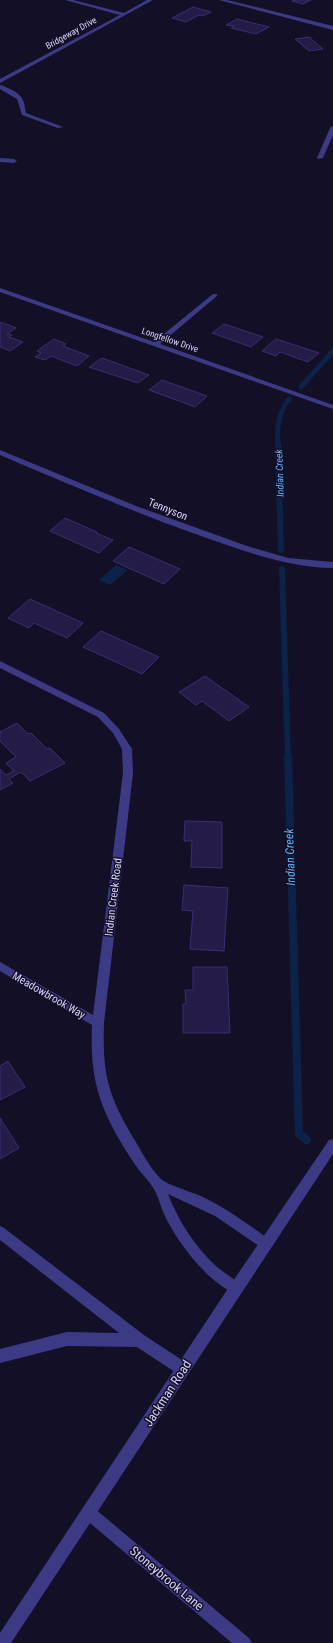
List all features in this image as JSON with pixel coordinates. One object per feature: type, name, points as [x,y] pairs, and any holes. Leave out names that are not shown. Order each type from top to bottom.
[{"type":"street","points":[[67,0],[123,14]]},
{"type":"street","name":"Bridgeway Drive","points":[[0,81],[151,0]]},
{"type":"street","points":[[221,0],[333,28]]},
{"type":"street","points":[[0,87],[16,96],[21,101],[22,111],[24,114],[60,127]]},
{"type":"street","points":[[320,158],[333,128]]},
{"type":"street","points":[[0,160],[14,161]]},
{"type":"street","name":"Longfellow Drive","points":[[0,290],[333,407]]},
{"type":"street","points":[[155,344],[215,295]]},
{"type":"street","name":"Tennyson","points":[[0,452],[183,527],[264,555],[293,562],[333,565]]},
{"type":"street","points":[[0,461],[8,456]]},
{"type":"street","name":"Indian Creek Road","points":[[0,664],[101,715],[116,731],[127,749],[128,773],[98,1023],[97,1051],[105,1096],[115,1119],[143,1166],[158,1184],[169,1212],[193,1250],[211,1270],[236,1288]]},
{"type":"street","name":"Meadowbrook Way","points":[[0,966],[98,1023]]},
{"type":"street","name":"Jackman Road","points":[[2,1643],[236,1288],[333,1144]]},
{"type":"street","name":"Indian Creek Road","points":[[158,1184],[196,1200],[219,1212],[266,1244]]},
{"type":"street","points":[[0,1232],[139,1340],[183,1369]]},
{"type":"street","points":[[0,1356],[67,1339],[139,1340]]},
{"type":"street","name":"Stoneybrook Lane","points":[[89,1513],[244,1643]]},
{"type":"water","points":[[116,565],[128,570],[110,585],[99,580]]},
{"type":"building","points":[[311,0],[303,4],[292,1]]},
{"type":"building","points":[[193,7],[211,12],[203,16],[199,15],[186,22],[172,18]]},
{"type":"building","points":[[237,19],[269,27],[256,34],[231,28],[234,26],[226,25]]},
{"type":"building","points":[[309,37],[323,49],[309,51],[295,39]]},
{"type":"building","points":[[1,322],[16,328],[7,334],[12,335],[9,337],[23,342],[10,351],[0,347]]},
{"type":"building","points":[[224,324],[263,337],[251,347],[212,333]]},
{"type":"building","points":[[54,339],[66,344],[63,346],[89,356],[77,366],[51,356],[45,360],[35,357],[41,353],[37,351]]},
{"type":"building","points":[[276,339],[319,353],[308,362],[280,352],[276,356],[262,351]]},
{"type":"building","points":[[102,358],[149,375],[138,383],[89,367]]},
{"type":"building","points":[[162,380],[207,396],[195,407],[149,390]]},
{"type":"building","points":[[65,518],[113,540],[99,553],[50,531]]},
{"type":"building","points":[[129,547],[180,569],[164,584],[113,561]]},
{"type":"building","points":[[30,599],[83,623],[67,638],[34,623],[29,628],[8,618]]},
{"type":"building","points":[[101,631],[159,657],[142,674],[83,647]]},
{"type":"building","points":[[205,676],[249,707],[229,721],[202,701],[196,705],[179,692]]},
{"type":"building","points":[[17,723],[28,734],[31,733],[47,749],[50,748],[65,763],[30,781],[21,772],[9,779],[13,783],[0,790],[0,769],[6,775],[14,771],[6,763],[16,757],[0,741],[0,732]]},
{"type":"building","points":[[185,821],[222,822],[222,868],[191,867],[192,841],[184,841]]},
{"type":"building","points":[[184,885],[228,888],[224,951],[190,949],[193,911],[182,910]]},
{"type":"building","points":[[193,967],[227,967],[230,1033],[183,1033],[183,1004],[186,1004],[185,990],[193,990]]},
{"type":"building","points":[[8,1061],[25,1087],[0,1100],[0,1066]]},
{"type":"building","points":[[0,1118],[19,1148],[0,1159]]},
{"type":"waterway","name":"Indian Creek","points":[[301,387],[333,351]]},
{"type":"waterway","name":"Indian Creek","points":[[278,445],[280,415],[289,399]]},
{"type":"waterway","name":"Indian Creek","points":[[278,445],[281,550]]},
{"type":"waterway","name":"Indian Creek","points":[[282,569],[288,758]]},
{"type":"waterway","name":"Indian Creek","points":[[288,757],[299,1134],[307,1140]]}]
